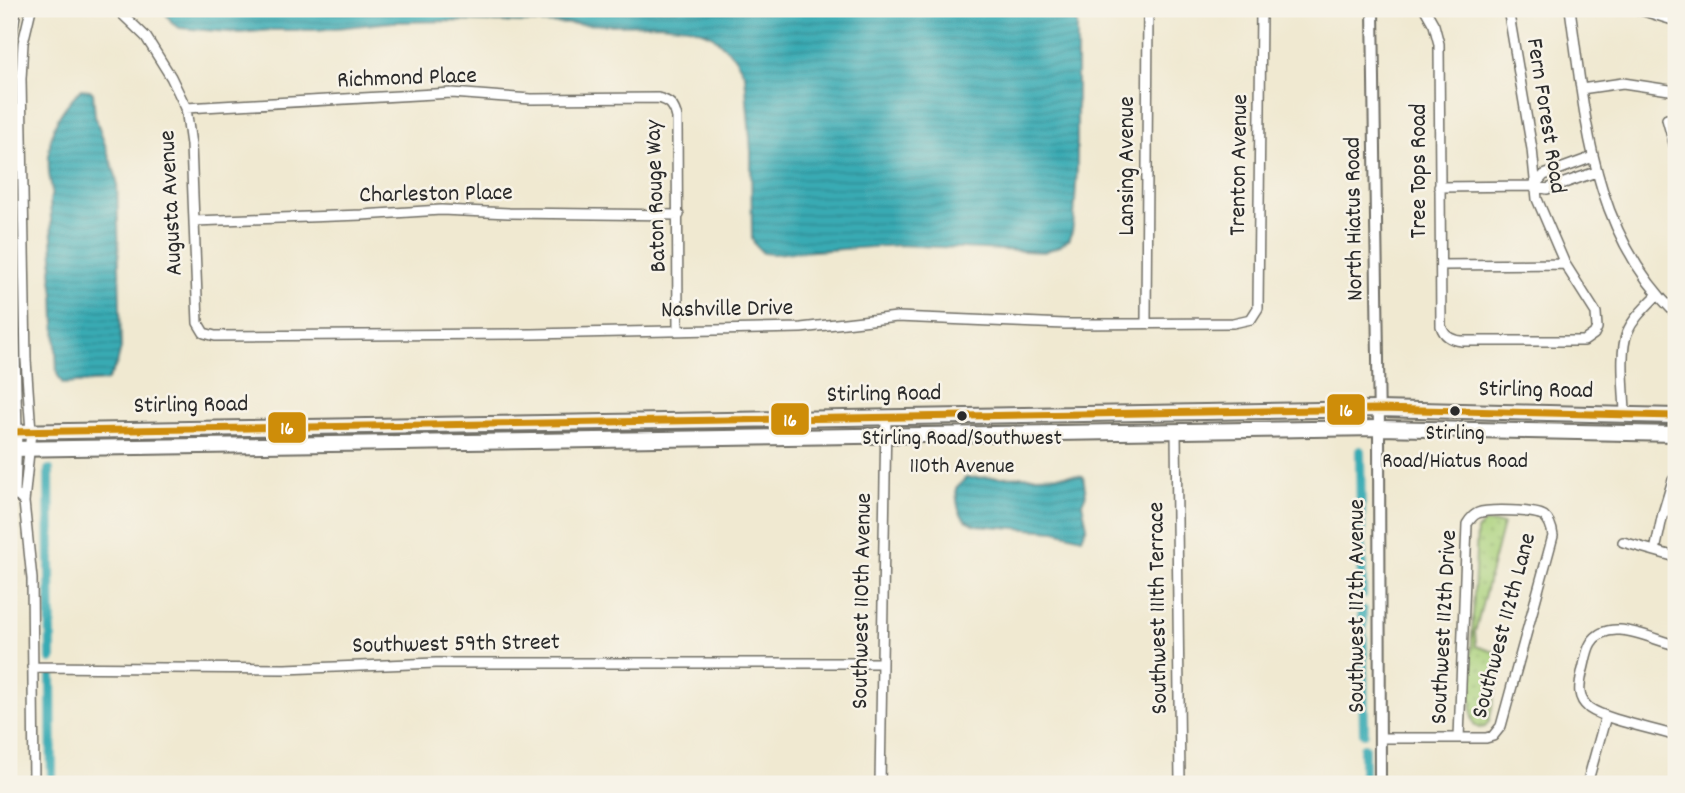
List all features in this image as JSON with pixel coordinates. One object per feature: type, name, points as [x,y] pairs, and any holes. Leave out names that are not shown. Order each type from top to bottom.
[{"type":"main road","name":"Stirling Road","points":[[19,432],[1378,409],[1676,416]]},
{"type":"main road","name":"Stirling Road","points":[[18,448],[1379,429],[1676,434]]},
{"type":"street","points":[[9,53],[16,9]]},
{"type":"street","points":[[31,9],[23,43],[26,360],[15,493],[24,502],[32,579],[34,784]]},
{"type":"street","name":"Augusta Avenue","points":[[117,9],[146,37],[172,77],[186,108],[191,145],[198,323],[204,333]]},
{"type":"street","name":"Lansing Avenue","points":[[1146,323],[1148,9]]},
{"type":"street","name":"Trenton Avenue","points":[[1251,319],[1258,308],[1261,9]]},
{"type":"street","name":"North Hiatus Road","points":[[1373,9],[1379,429]]},
{"type":"street","name":"Tree Tops Road","points":[[1425,9],[1434,25],[1439,44],[1441,326],[1446,335]]},
{"type":"street","name":"Fern Forest Road","points":[[1446,335],[1462,341],[1578,342],[1590,339],[1597,328],[1596,313],[1564,264],[1543,218],[1534,186],[1532,149],[1507,9]]},
{"type":"street","points":[[1570,9],[1593,157],[1607,206],[1625,246],[1657,295],[1676,314]]},
{"type":"street","points":[[1637,9],[1676,20]]},
{"type":"street","points":[[1581,89],[1623,83],[1676,91]]},
{"type":"street","name":"Richmond Place","points":[[186,108],[452,93],[531,99],[658,98],[671,103]]},
{"type":"street","name":"Baton Rouge Way","points":[[671,103],[677,118],[678,330]]},
{"type":"street","points":[[1667,119],[1676,151]]},
{"type":"street","points":[[9,122],[18,448]]},
{"type":"street","points":[[1534,186],[1544,175],[1593,157]]},
{"type":"street","points":[[1439,187],[1534,186],[1547,189],[1596,172]]},
{"type":"street","name":"Charleston Place","points":[[194,221],[440,210],[678,215]]},
{"type":"street","points":[[1441,265],[1564,264]]},
{"type":"street","points":[[1625,416],[1626,335],[1637,316],[1657,295]]},
{"type":"street","name":"Nashville Drive","points":[[204,333],[215,336],[532,334],[801,328],[897,317],[1065,324],[1233,323],[1251,319]]},
{"type":"street","name":"Southwest 110th Avenue","points":[[880,784],[886,418]]},
{"type":"street","name":"Southwest 112th Avenue","points":[[1379,429],[1380,784]]},
{"type":"street","name":"Southwest 111th Terrace","points":[[1176,431],[1180,784]]},
{"type":"street","points":[[1655,551],[1673,480]]},
{"type":"street","points":[[1663,513],[1672,508],[1676,509]]},
{"type":"street","name":"Southwest 112th Lane","points":[[1459,738],[1493,736],[1501,726],[1553,536],[1545,517],[1532,512],[1482,512],[1471,517]]},
{"type":"street","name":"Southwest 112th Drive","points":[[1459,738],[1465,529],[1471,517]]},
{"type":"street","points":[[1623,542],[1676,557]]},
{"type":"street","points":[[1676,645],[1619,630],[1598,635],[1589,647],[1579,689],[1582,699],[1592,709],[1606,716],[1676,736]]},
{"type":"street","name":"Southwest 59th Street","points":[[32,667],[285,669],[436,663],[881,663]]},
{"type":"street","points":[[1587,784],[1606,716]]},
{"type":"street","points":[[1380,738],[1459,738]]},
{"type":"green space","points":[[1484,523],[1503,524],[1475,632],[1476,646],[1504,655],[1489,721],[1485,727],[1479,728],[1474,725],[1472,718],[1470,678],[1477,530]]},
{"type":"water","points":[[163,9],[1077,9],[1077,169],[1072,232],[1068,240],[1060,246],[1044,252],[899,245],[763,253],[752,239],[751,151],[745,75],[735,57],[713,36],[689,27],[659,24],[461,21],[393,22],[317,30],[240,33],[180,28],[173,24]]},
{"type":"water","points":[[81,89],[93,93],[95,116],[117,179],[121,348],[117,364],[107,381],[63,384],[57,374],[51,271],[52,190],[49,148],[58,117]]},
{"type":"water","points":[[1083,476],[1086,494],[1082,503],[1087,526],[1082,538],[1055,531],[975,525],[965,519],[959,510],[956,488],[966,478]]},
{"type":"waterway","points":[[1360,451],[1362,594]]},
{"type":"waterway","points":[[49,470],[51,659]]},
{"type":"waterway","points":[[1362,610],[1364,733]]},
{"type":"waterway","points":[[51,675],[52,784]]},
{"type":"waterway","points":[[1364,748],[1364,784]]},
{"type":"transit line","name":"16","points":[[9,432],[1378,409],[1676,416]]},
{"type":"place","name":"Stirling Road/Hiatus Road","points":[[1455,411]]},
{"type":"place","name":"Stirling Road/Southwest 110th Avenue","points":[[962,416]]}]
